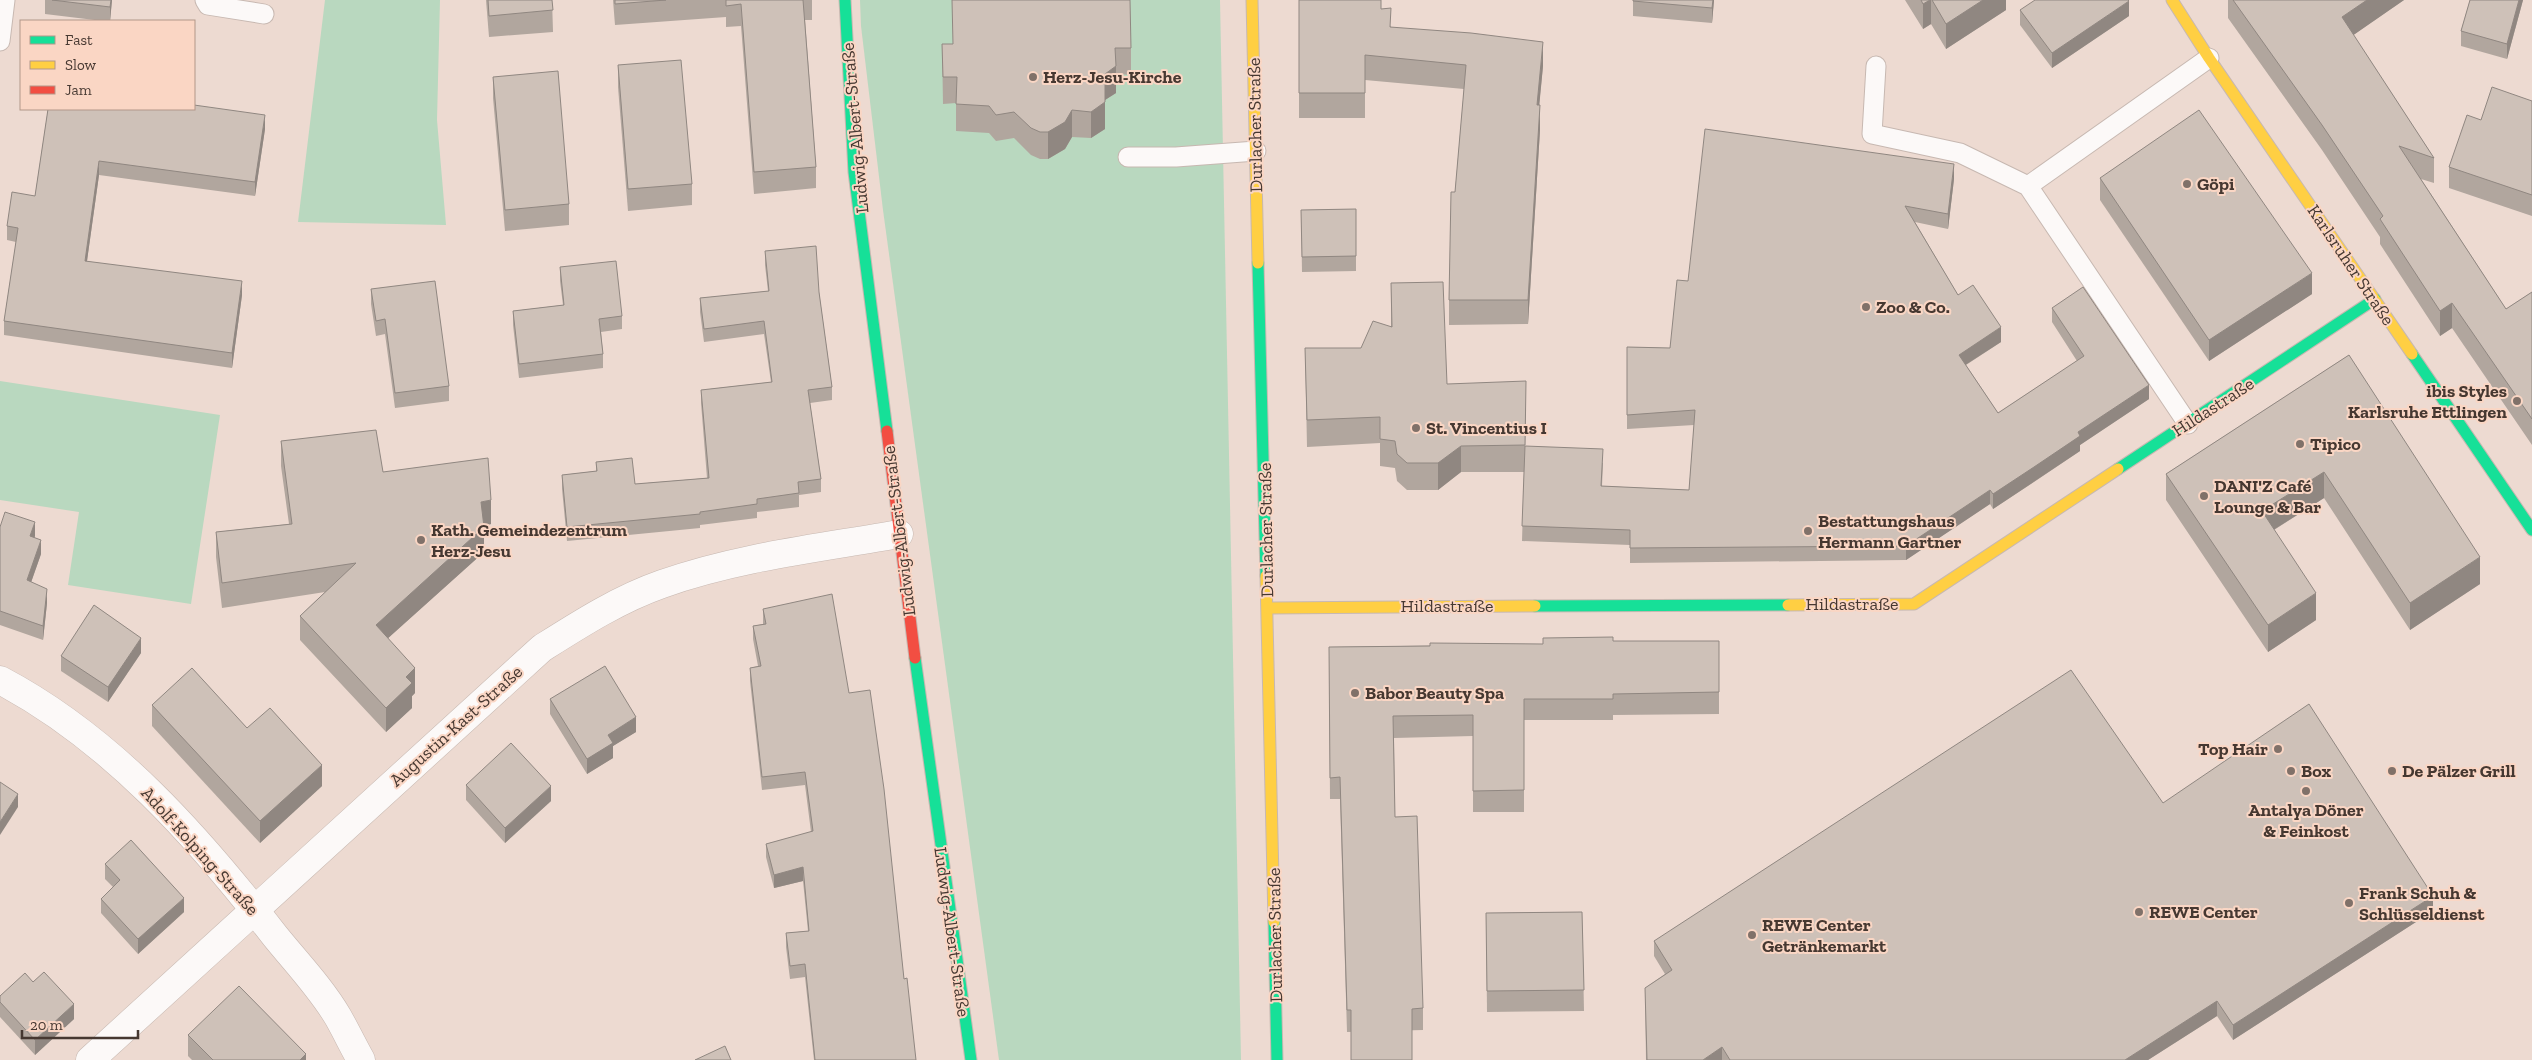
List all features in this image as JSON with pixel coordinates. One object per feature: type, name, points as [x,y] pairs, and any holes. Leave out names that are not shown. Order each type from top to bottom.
[{"type":"street","name":"Ludwig-Albert-Straße","points":[[845,0],[854,172],[929,768],[971,1060]]},
{"type":"street","name":"Durlacher Straße","points":[[1252,0],[1268,608],[1277,1060]]},
{"type":"street","name":"Karlsruher Straße","points":[[2172,0],[2209,58],[2532,530]]},
{"type":"street","name":"Hildastraße","points":[[1268,608],[1914,604],[2026,528],[2188,424],[2375,299]]},
{"type":"street","name":"Augustin-Kast-Straße","points":[[90,1060],[542,648],[590,617],[660,584],[711,568],[899,534]]},
{"type":"street","name":"Adolf-Kolping-Straße","points":[[0,680],[17,689],[88,738],[163,804],[254,909],[337,1015],[361,1060]]},
{"type":"lane","points":[[1,33],[4,0]]},
{"type":"lane","points":[[205,0],[208,5],[264,14]]},
{"type":"lane","points":[[2028,186],[2209,58]]},
{"type":"lane","points":[[1876,66],[1872,134],[1960,153],[2028,186],[2188,424]]},
{"type":"lane","points":[[1128,157],[1176,158],[1256,151]]},
{"type":"green space","points":[[325,0],[440,0],[437,120],[446,225],[298,222]]},
{"type":"green space","points":[[860,0],[1220,0],[1241,1060],[999,1060],[883,210],[861,26]]},
{"type":"green space","points":[[0,381],[220,415],[191,604],[68,585],[79,512],[0,500]]},
{"type":"building","points":[[52,0],[111,0],[110,7]]},
{"type":"building","points":[[488,0],[552,0],[553,10],[489,16]]},
{"type":"building","points":[[615,0],[666,0],[615,4]]},
{"type":"building","points":[[726,0],[803,0],[816,167],[754,172],[741,4],[726,6]]},
{"type":"building","name":"Herz-Jesu-Kirche","points":[[952,0],[1130,0],[1131,48],[1115,48],[1116,66],[1105,74],[1105,102],[1091,112],[1072,110],[1065,122],[1048,132],[1040,132],[1031,128],[1014,112],[996,115],[989,106],[956,104],[957,77],[943,77],[942,44],[953,44]]},
{"type":"building","points":[[1299,0],[1381,0],[1381,9],[1391,8],[1390,27],[1471,33],[1543,42],[1537,105],[1540,105],[1528,300],[1449,300],[1451,192],[1455,192],[1466,65],[1365,55],[1365,93],[1299,93]]},
{"type":"building","points":[[1633,0],[1713,0],[1712,8]]},
{"type":"building","points":[[1921,0],[1930,0],[1923,4]]},
{"type":"building","points":[[1932,0],[1983,0],[1946,24]]},
{"type":"building","points":[[2035,0],[2129,1],[2052,53],[2020,10]]},
{"type":"building","points":[[2233,0],[2367,0],[2342,17],[2434,158],[2399,146],[2506,309],[2532,292],[2532,419],[2452,303],[2440,311],[2380,219],[2383,216],[2322,125]]},
{"type":"building","points":[[2470,0],[2519,0],[2507,44],[2461,31]]},
{"type":"building","points":[[681,60],[692,184],[628,189],[618,65]]},
{"type":"building","points":[[558,71],[569,204],[505,210],[493,77]]},
{"type":"building","points":[[2492,87],[2532,101],[2532,195],[2449,167],[2467,115],[2481,120]]},
{"type":"building","points":[[195,105],[265,115],[255,182],[99,161],[85,261],[242,281],[232,353],[4,321],[18,228],[7,226],[12,192],[35,196],[48,110],[195,110]]},
{"type":"building","points":[[2199,110],[2312,273],[2209,340],[2100,178]]},
{"type":"building","points":[[1705,129],[1954,164],[1948,214],[1905,206],[1958,295],[1973,285],[2001,327],[1959,355],[1998,413],[2084,356],[2052,308],[2083,287],[2149,385],[2078,432],[2080,436],[2034,467],[1993,494],[1990,490],[1906,546],[1630,548],[1630,530],[1522,526],[1525,446],[1603,449],[1601,486],[1689,490],[1695,410],[1627,415],[1627,347],[1670,348],[1677,280],[1688,281]]},
{"type":"building","points":[[1356,209],[1356,256],[1302,257],[1301,210]]},
{"type":"building","points":[[816,246],[819,292],[832,387],[808,390],[821,479],[798,482],[799,493],[757,499],[757,504],[700,512],[700,514],[567,527],[562,475],[597,471],[596,462],[632,458],[635,484],[709,478],[701,390],[772,382],[764,321],[704,329],[700,298],[769,291],[765,251]]},
{"type":"building","points":[[616,261],[622,316],[599,319],[603,354],[519,364],[513,311],[564,305],[560,267]]},
{"type":"building","points":[[435,281],[449,386],[395,393],[385,319],[376,321],[371,289]]},
{"type":"building","points":[[1443,282],[1447,384],[1526,381],[1525,445],[1461,446],[1438,463],[1407,463],[1397,454],[1395,441],[1380,439],[1380,417],[1307,420],[1305,348],[1361,348],[1373,321],[1392,327],[1391,283]]},
{"type":"building","points":[[2349,355],[2480,557],[2410,603],[2324,472],[2262,511],[2316,593],[2268,625],[2166,474]]},
{"type":"building","points":[[376,430],[383,472],[488,458],[491,500],[481,502],[484,527],[376,625],[415,668],[406,677],[412,683],[386,708],[300,616],[356,563],[222,583],[216,532],[292,524],[281,441]]},
{"type":"building","points":[[5,512],[35,522],[30,536],[41,540],[27,580],[47,589],[43,626],[0,611],[0,527]]},
{"type":"building","points":[[832,594],[849,693],[870,690],[884,789],[904,979],[907,978],[916,1060],[815,1060],[805,964],[790,966],[786,933],[809,931],[803,867],[774,875],[766,844],[813,831],[805,772],[762,777],[750,668],[761,666],[753,626],[766,624],[763,609]]},
{"type":"building","points":[[94,605],[141,638],[108,687],[61,656]]},
{"type":"building","points":[[1613,637],[1613,641],[1719,641],[1719,692],[1613,694],[1613,699],[1524,699],[1524,790],[1473,791],[1473,715],[1393,716],[1395,817],[1417,816],[1423,1008],[1412,1009],[1412,1060],[1351,1060],[1351,1010],[1347,1010],[1340,777],[1330,778],[1329,647],[1430,646],[1430,643],[1543,644],[1543,638]]},
{"type":"building","points":[[605,666],[636,717],[608,735],[613,743],[587,759],[550,699]]},
{"type":"building","points":[[192,668],[247,728],[270,708],[322,765],[260,821],[152,705]]},
{"type":"building","points":[[2071,670],[2163,803],[2309,704],[2433,896],[2233,1025],[2217,1001],[2125,1060],[1730,1060],[1722,1047],[1703,1060],[1647,1060],[1645,988],[1672,970],[1654,941]]},
{"type":"building","points":[[511,743],[551,786],[505,828],[466,785]]},
{"type":"building","points":[[0,782],[18,794],[0,822]]},
{"type":"building","points":[[131,840],[184,898],[138,939],[101,899],[120,880],[105,864]]},
{"type":"building","points":[[1582,912],[1584,990],[1487,991],[1486,913]]},
{"type":"building","points":[[44,972],[74,1004],[35,1040],[0,1002],[0,996],[25,973],[33,982]]},
{"type":"building","points":[[239,986],[306,1054],[300,1060],[213,1060],[188,1035]]},
{"type":"building","points":[[725,1046],[731,1060],[695,1060]]},
{"type":"traffic: fast","points":[[845,0],[854,172],[887,431]]},
{"type":"traffic: fast","points":[[1258,263],[1266,576]]},
{"type":"traffic: fast","points":[[2118,469],[2375,299]]},
{"type":"traffic: fast","points":[[2412,354],[2532,530]]},
{"type":"traffic: fast","points":[[1535,606],[1788,605]]},
{"type":"traffic: fast","points":[[915,658],[971,1060]]},
{"type":"traffic: fast","points":[[1274,922],[1277,1060]]},
{"type":"traffic: slow","points":[[1252,0],[1258,263]]},
{"type":"traffic: slow","points":[[2172,0],[2209,58],[2412,354]]},
{"type":"traffic: slow","points":[[1788,605],[1914,604],[2118,469]]},
{"type":"traffic: slow","points":[[1266,576],[1274,922]]},
{"type":"traffic: slow","points":[[1268,608],[1535,606]]},
{"type":"traffic: jam","points":[[887,431],[915,658]]},
{"type":"place","name":"Herz-Jesu-Kirche","points":[[1033,77]]},
{"type":"place","name":"Göpi","points":[[2187,184]]},
{"type":"place","name":"Zoo & Co.","points":[[1866,307]]},
{"type":"place","name":"ibis Styles Karlsruhe Ettlingen","points":[[2517,401]]},
{"type":"place","name":"St. Vincentius I","points":[[1416,428]]},
{"type":"place","name":"Tipico","points":[[2300,444]]},
{"type":"place","name":"DANI'Z Café Lounge & Bar","points":[[2204,496]]},
{"type":"place","name":"Bestattungshaus Hermann Gartner","points":[[1808,531]]},
{"type":"place","name":"Kath. Gemeindezentrum Herz-Jesu","points":[[421,540]]},
{"type":"place","name":"Babor Beauty Spa","points":[[1355,693]]},
{"type":"place","name":"Top Hair","points":[[2278,749]]},
{"type":"place","name":"Box","points":[[2291,771]]},
{"type":"place","name":"De Pälzer Grill","points":[[2392,771]]},
{"type":"place","name":"Antalya Döner & Feinkost","points":[[2306,791]]},
{"type":"place","name":"Frank Schuh & Schlüsseldienst","points":[[2349,903]]},
{"type":"place","name":"REWE Center","points":[[2139,912]]},
{"type":"place","name":"REWE Center Getränkemarkt","points":[[1752,935]]}]
